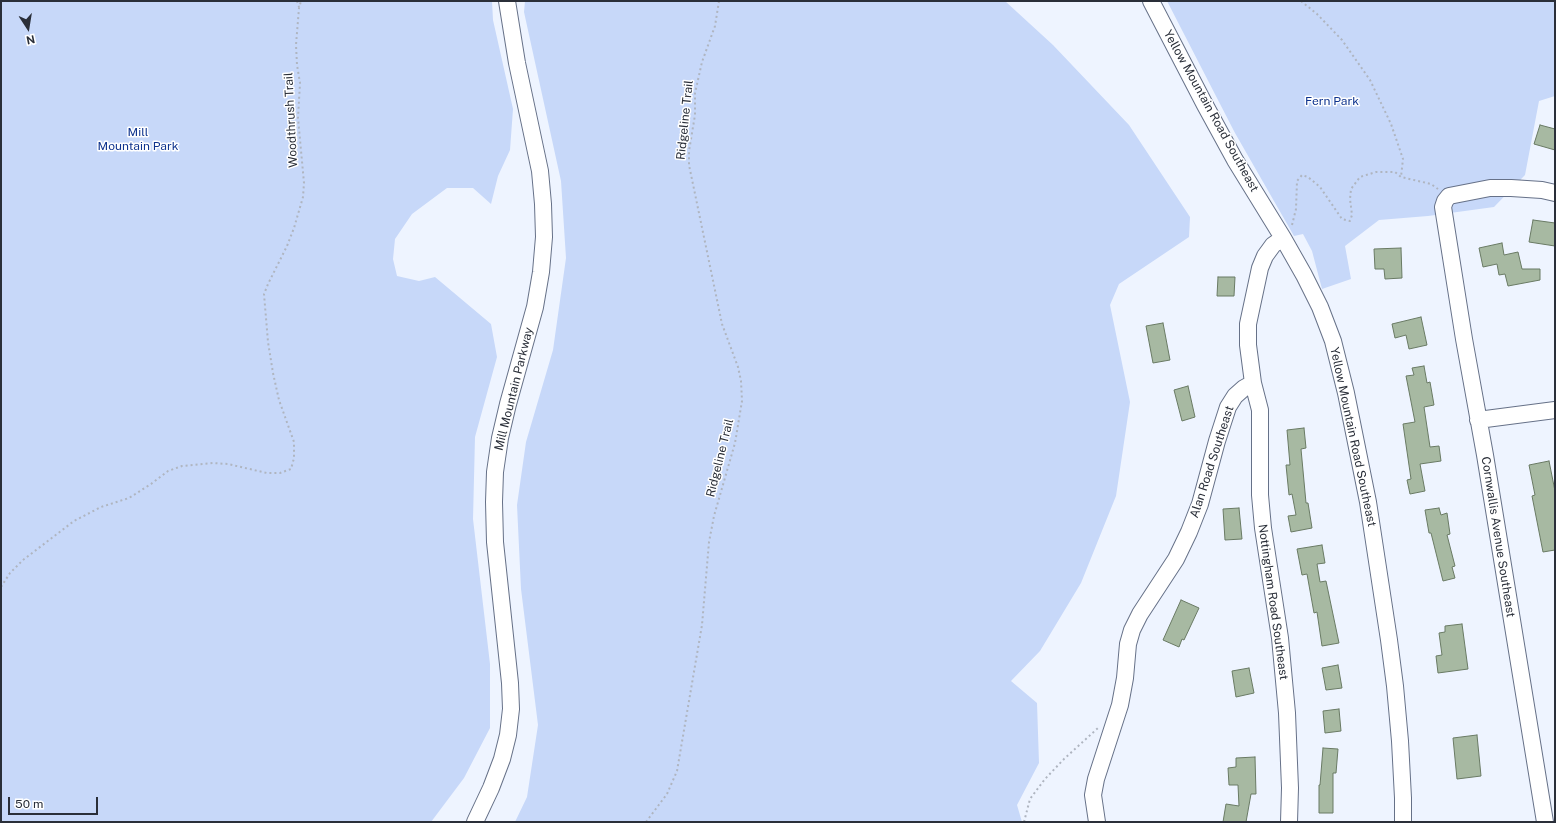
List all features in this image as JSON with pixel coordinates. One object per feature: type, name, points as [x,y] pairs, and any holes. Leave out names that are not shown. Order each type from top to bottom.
[{"type":"street","name":"Mill Mountain Parkway","points":[[475,822],[491,788],[502,759],[508,735],[511,709],[510,683],[495,542],[495,472],[500,438],[508,404],[535,307],[541,272],[544,237],[540,171],[517,63],[507,1]]},
{"type":"street","name":"Yellow Mountain Road Southeast","points":[[1152,1],[1235,160],[1283,238],[1320,307],[1333,341],[1346,393],[1368,502],[1395,686],[1403,798],[1402,822]]},
{"type":"street","points":[[1449,196],[1490,188],[1542,190],[1555,193]]},
{"type":"street","name":"Cornwallis Avenue Southeast","points":[[1449,196],[1443,207],[1449,252],[1545,822]]},
{"type":"street","points":[[1254,383],[1248,345],[1248,324],[1260,268],[1265,256],[1273,246],[1283,238]]},
{"type":"street","name":"Alan Road Southeast","points":[[1097,822],[1093,795],[1096,779],[1120,705],[1125,678],[1128,644],[1132,630],[1140,614],[1176,559],[1189,532],[1200,504],[1228,407],[1235,396],[1244,388],[1254,383]]},
{"type":"street","name":"Nottingham Road Southeast","points":[[1254,383],[1260,410],[1260,495],[1262,521],[1280,638],[1287,713],[1289,822]]},
{"type":"street","points":[[1478,420],[1555,410]]},
{"type":"path","points":[[297,1],[299,8]]},
{"type":"path","name":"Woodthrush Trail","points":[[1,587],[10,573],[23,560],[74,521],[101,507],[129,498],[152,484],[168,471],[182,466],[213,463],[228,464],[267,473],[280,473],[291,469],[294,458],[294,442],[278,400],[268,342],[264,294],[287,246],[303,197],[304,183],[298,118],[300,83],[296,46],[299,8],[301,1]]},
{"type":"path","name":"Ridgeline Trail","points":[[646,822],[668,794],[677,771],[702,625],[709,542],[714,516],[735,443],[742,402],[741,381],[738,366],[722,324],[689,165],[689,151],[695,115],[695,92],[702,62],[715,26],[719,1]]},
{"type":"path","points":[[1301,1],[1317,14],[1342,40],[1370,80],[1391,124],[1403,159],[1401,177]]},
{"type":"path","points":[[1283,238],[1291,229],[1296,209],[1297,181],[1302,175],[1308,177],[1320,187],[1342,219],[1350,221],[1352,215],[1350,199],[1351,189],[1360,177],[1376,172],[1395,172],[1401,177],[1431,184],[1449,196]]},
{"type":"path","points":[[1024,822],[1030,799],[1045,779],[1064,759],[1099,727]]},
{"type":"green space","name":"Mill Mountain Park","points":[[1,1],[492,1],[493,20],[513,109],[510,150],[498,176],[491,204],[473,188],[447,188],[412,214],[395,239],[393,259],[397,276],[419,281],[435,277],[491,324],[497,357],[475,437],[473,519],[490,664],[490,728],[464,778],[431,822],[1,822]]},
{"type":"green space","points":[[525,1],[1005,1],[1053,45],[1129,125],[1190,217],[1189,237],[1119,284],[1110,305],[1130,402],[1116,496],[1081,583],[1040,651],[1011,681],[1037,703],[1039,763],[1017,805],[1022,822],[515,822],[527,797],[538,725],[521,589],[517,505],[526,442],[553,350],[566,258],[561,181],[524,12]]},
{"type":"green space","name":"Fern Park","points":[[1167,1],[1555,1],[1555,96],[1539,101],[1525,175],[1494,207],[1428,216],[1379,220],[1345,246],[1351,279],[1322,289],[1312,251],[1303,234],[1294,236],[1235,133]]},
{"type":"building","points":[[1540,125],[1555,129],[1555,150],[1534,144]]},
{"type":"building","points":[[1533,220],[1555,223],[1555,246],[1529,242]]},
{"type":"building","points":[[1502,243],[1504,255],[1518,252],[1522,269],[1540,269],[1540,280],[1508,286],[1505,274],[1499,275],[1497,264],[1483,267],[1479,248]]},
{"type":"building","points":[[1401,248],[1402,278],[1385,279],[1384,269],[1375,269],[1374,249]]},
{"type":"building","points":[[1218,277],[1235,277],[1234,296],[1217,296]]},
{"type":"building","points":[[1421,317],[1427,345],[1409,349],[1406,335],[1395,338],[1392,324]]},
{"type":"building","points":[[1163,323],[1170,360],[1153,363],[1146,326]]},
{"type":"building","points":[[1424,366],[1427,383],[1430,382],[1434,405],[1424,407],[1430,447],[1439,446],[1441,461],[1420,464],[1425,491],[1410,494],[1407,480],[1411,479],[1403,424],[1415,422],[1406,376],[1414,375],[1412,368]]},
{"type":"building","points":[[1188,386],[1195,417],[1182,421],[1174,390]]},
{"type":"building","points":[[1304,428],[1306,448],[1301,449],[1306,503],[1308,503],[1312,528],[1291,532],[1288,516],[1296,515],[1292,494],[1289,495],[1286,465],[1290,465],[1287,430]]},
{"type":"building","points":[[1549,461],[1555,491],[1555,550],[1543,552],[1532,496],[1535,495],[1529,465]]},
{"type":"building","points":[[1239,508],[1242,539],[1225,540],[1223,509]]},
{"type":"building","points":[[1439,508],[1441,515],[1447,513],[1450,534],[1447,535],[1455,566],[1452,567],[1455,578],[1443,581],[1431,533],[1429,533],[1425,510]]},
{"type":"building","points":[[1322,545],[1325,563],[1317,564],[1320,582],[1326,581],[1339,643],[1322,646],[1317,612],[1314,613],[1307,574],[1302,575],[1297,549]]},
{"type":"building","points":[[1181,600],[1199,608],[1184,640],[1182,639],[1179,647],[1163,640]]},
{"type":"building","points":[[1462,624],[1468,669],[1438,673],[1436,656],[1442,655],[1439,633],[1445,632],[1445,626]]},
{"type":"building","points":[[1338,665],[1342,688],[1326,690],[1322,668]]},
{"type":"building","points":[[1249,668],[1254,693],[1236,697],[1232,671]]},
{"type":"building","points":[[1339,709],[1341,731],[1325,733],[1323,711]]},
{"type":"building","points":[[1477,735],[1481,776],[1457,779],[1453,738]]},
{"type":"building","points":[[1323,748],[1338,749],[1336,773],[1333,773],[1333,813],[1319,813],[1319,785]]},
{"type":"building","points":[[1255,757],[1256,794],[1251,794],[1246,822],[1223,822],[1226,804],[1239,806],[1238,785],[1229,785],[1228,768],[1236,767],[1236,758]]}]
